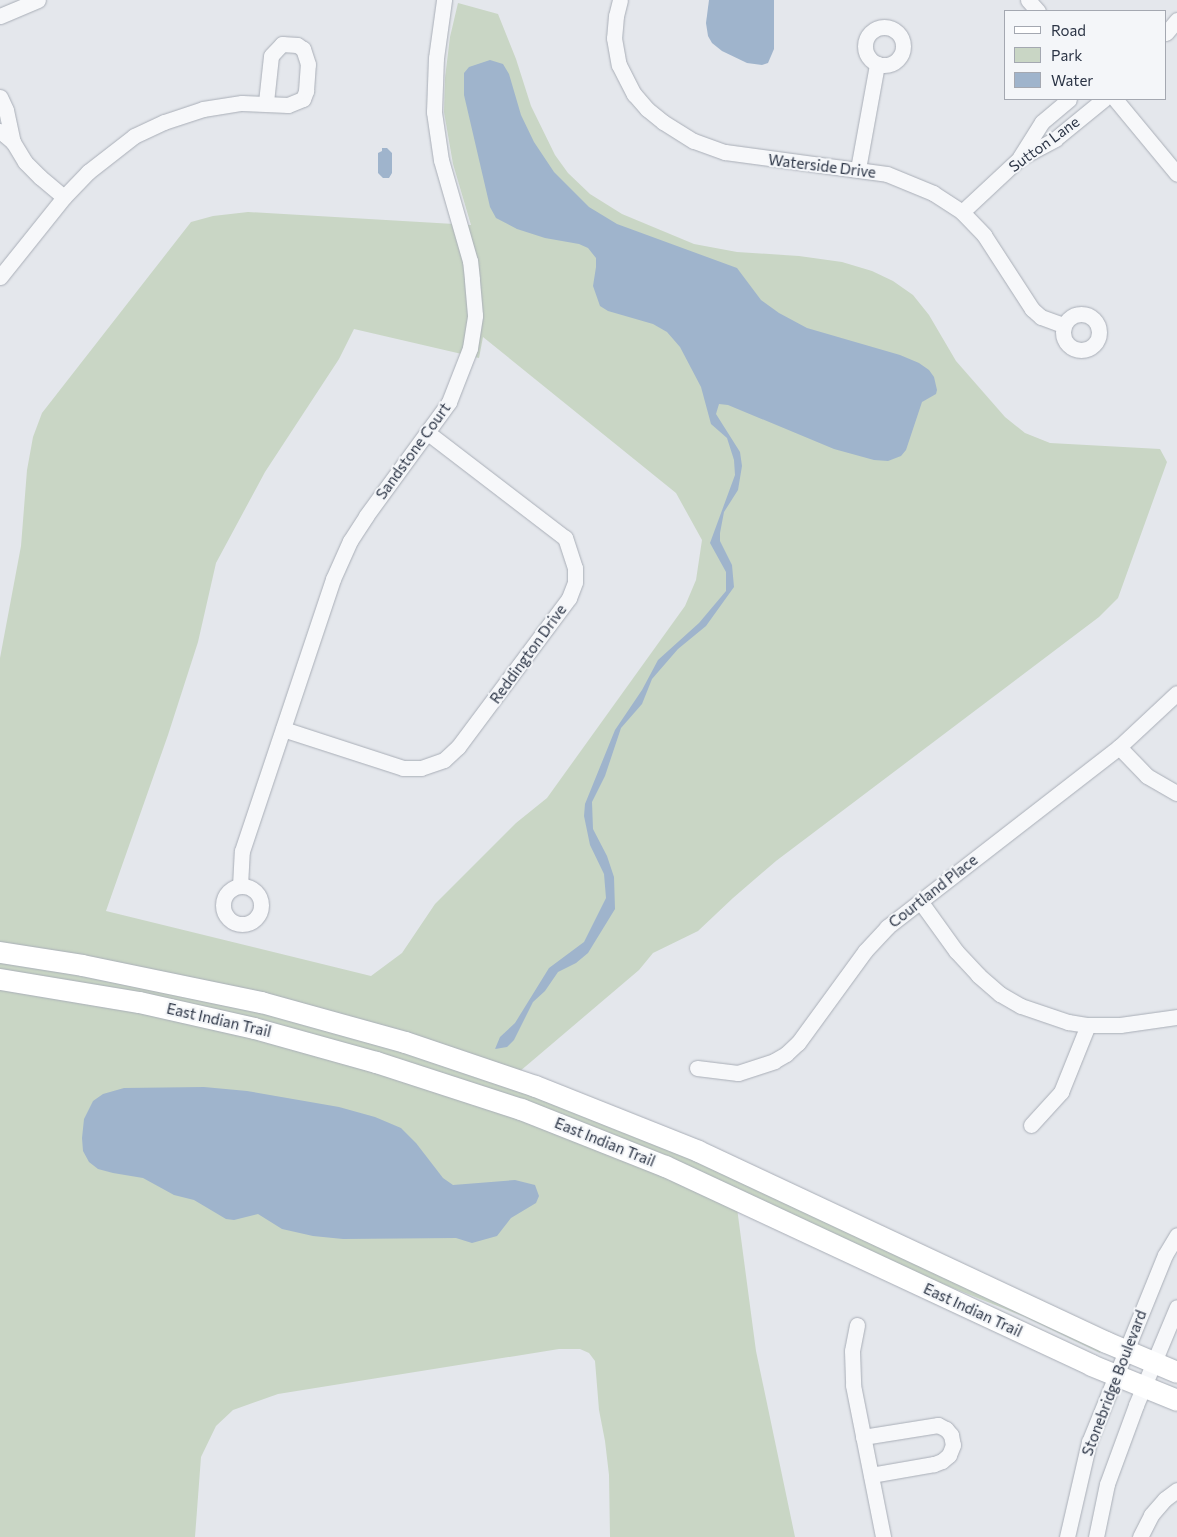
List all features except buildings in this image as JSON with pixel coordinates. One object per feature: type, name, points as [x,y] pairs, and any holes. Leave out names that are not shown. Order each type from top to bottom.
[{"type":"main road","name":"East Indian Trail","points":[[0,952],[82,965],[261,1002],[405,1042],[535,1086],[698,1151],[1126,1352],[1177,1372]]},
{"type":"main road","name":"East Indian Trail","points":[[0,978],[139,1002],[254,1028],[386,1065],[513,1106],[665,1166],[1143,1388],[1177,1400]]},
{"type":"street","points":[[0,16],[38,0]]},
{"type":"street","name":"Sandstone Court","points":[[240,886],[242,851],[340,562],[366,516],[428,432],[457,386],[470,348],[475,315],[475,298],[470,261],[441,160],[435,120],[434,85],[444,0]]},
{"type":"street","name":"Waterside Drive","points":[[620,0],[614,26],[619,65],[634,94],[647,109],[668,125],[694,141],[724,152],[887,174],[933,193],[962,212],[984,235],[1032,309],[1041,317],[1063,325]]},
{"type":"street","points":[[1028,0],[1037,10]]},
{"type":"street","points":[[858,169],[877,64]]},
{"type":"street","points":[[0,98],[6,110],[13,142],[25,162],[64,197]]},
{"type":"street","points":[[1020,158],[1042,122],[1068,100]]},
{"type":"street","name":"Sutton Lane","points":[[962,212],[1020,158],[1055,139],[1103,100]]},
{"type":"street","points":[[1116,100],[1177,174]]},
{"type":"street","points":[[0,277],[64,197],[88,172],[116,148],[148,129],[203,109],[242,103],[266,102]]},
{"type":"street","points":[[0,131],[13,142]]},
{"type":"street","name":"Reddington Drive","points":[[283,729],[403,768],[421,768],[438,763],[458,747],[568,598],[575,582],[575,568],[566,538],[428,432]]},
{"type":"street","name":"Courtland Place","points":[[697,1068],[738,1073],[774,1061],[786,1054],[802,1038],[876,938],[920,901],[1118,746],[1177,693]]},
{"type":"street","points":[[1118,746],[1146,776],[1177,794]]},
{"type":"street","points":[[920,901],[956,952],[978,975],[1000,994],[1021,1006],[1045,1016],[1088,1025],[1120,1025],[1177,1017]]},
{"type":"street","points":[[1031,1125],[1061,1092],[1088,1025]]},
{"type":"street","name":"Stonebridge Boulevard","points":[[1067,1537],[1089,1442],[1165,1254],[1177,1235]]},
{"type":"street","name":"Stonebridge Boulevard","points":[[1096,1537],[1107,1484],[1153,1362],[1177,1307]]},
{"type":"street","points":[[857,1325],[851,1367],[883,1537]]},
{"type":"street","points":[[863,1438],[938,1425],[946,1429],[951,1435],[953,1445],[949,1455],[942,1461],[871,1475]]},
{"type":"street","points":[[1140,1537],[1151,1516],[1165,1499],[1177,1490]]},
{"type":"green space","points":[[458,3],[498,14],[516,59],[531,106],[555,155],[568,173],[590,194],[622,214],[694,244],[737,252],[799,256],[842,262],[872,271],[893,281],[913,295],[929,315],[956,361],[1005,417],[1025,433],[1050,443],[1160,449],[1167,462],[1118,598],[1099,617],[776,861],[698,931],[653,953],[639,970],[519,1072],[0,943],[0,658],[21,546],[27,470],[33,437],[42,413],[191,222],[213,216],[248,212],[471,225],[453,164],[444,112],[445,78],[450,37]],"holes":[[[354,329],[479,358],[483,337],[676,493],[702,540],[696,580],[685,606],[547,798],[516,823],[435,904],[402,953],[371,976],[106,911],[168,735],[198,642],[216,563],[265,472],[339,359]]]},
{"type":"green space","points":[[0,960],[273,1014],[457,1068],[650,1140],[1101,1350],[1100,1353],[1025,1317],[928,1278],[608,1133],[0,970]]},
{"type":"green space","points":[[0,988],[149,1012],[371,1067],[481,1105],[663,1175],[737,1208],[756,1351],[795,1537],[610,1537],[609,1475],[599,1410],[595,1361],[589,1353],[580,1349],[559,1349],[278,1394],[233,1410],[216,1426],[201,1457],[195,1537],[0,1537]]},
{"type":"water","points":[[709,0],[774,0],[774,49],[768,63],[762,65],[747,63],[722,51],[712,43],[708,36],[706,23]]},
{"type":"water","points":[[490,60],[503,64],[509,74],[521,115],[534,142],[554,172],[589,207],[617,224],[737,268],[761,300],[779,313],[807,328],[900,355],[919,363],[929,370],[934,377],[937,390],[936,394],[922,402],[906,450],[901,456],[888,461],[874,460],[834,449],[728,405],[719,404],[716,414],[740,452],[742,466],[738,490],[724,512],[720,533],[720,541],[732,565],[734,587],[706,626],[678,649],[652,679],[642,704],[621,728],[605,776],[592,802],[593,829],[607,856],[614,877],[615,909],[588,953],[576,963],[558,972],[545,991],[533,1002],[514,1040],[507,1047],[495,1049],[500,1037],[515,1023],[549,968],[584,942],[606,898],[604,874],[590,845],[584,816],[585,804],[615,730],[642,690],[658,660],[699,623],[726,591],[726,572],[710,543],[735,475],[734,460],[727,438],[711,424],[701,387],[680,347],[667,332],[653,324],[608,311],[600,306],[593,286],[596,258],[588,248],[579,244],[545,238],[517,229],[496,218],[490,207],[464,95],[464,73],[469,67]]},
{"type":"water","points":[[382,148],[387,148],[392,153],[392,173],[389,178],[383,178],[378,173],[378,153],[382,151]]},
{"type":"water","points":[[204,1087],[247,1091],[339,1107],[375,1117],[401,1128],[416,1143],[443,1178],[453,1185],[515,1180],[535,1185],[539,1196],[536,1203],[511,1218],[497,1236],[472,1243],[456,1238],[343,1239],[313,1236],[282,1229],[258,1214],[234,1220],[226,1219],[194,1200],[174,1195],[143,1178],[98,1169],[89,1162],[83,1151],[84,1119],[93,1101],[103,1094],[124,1088]]}]
